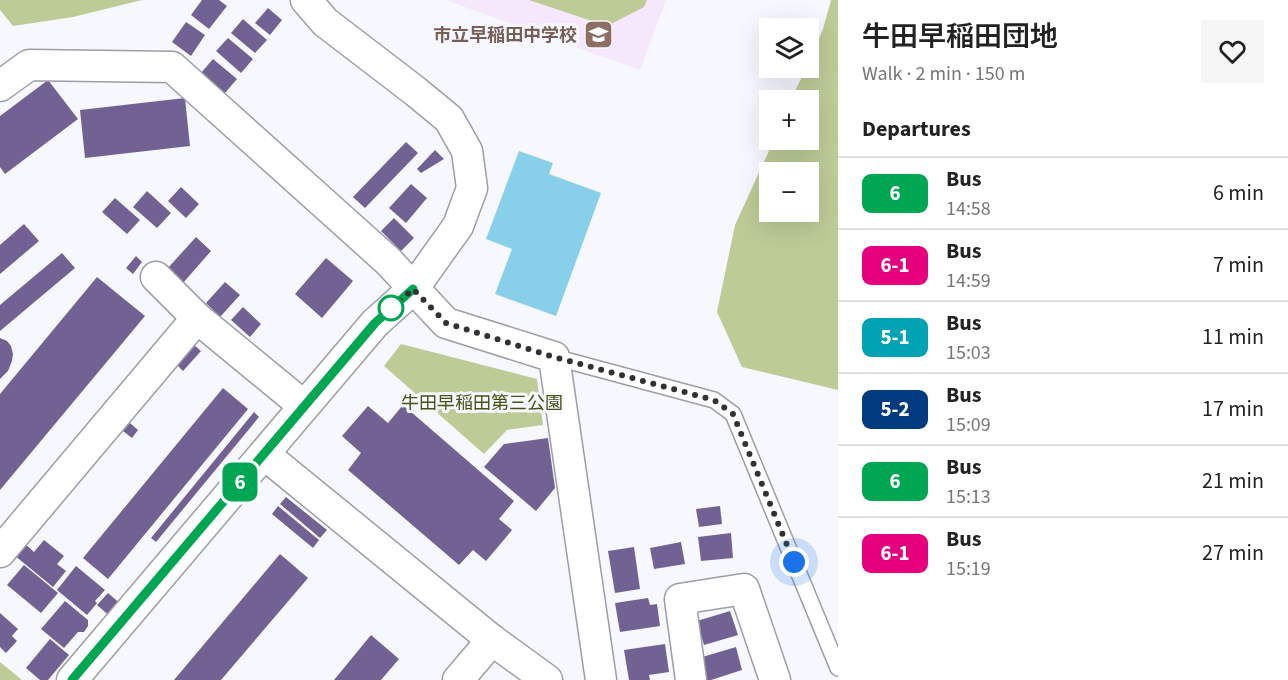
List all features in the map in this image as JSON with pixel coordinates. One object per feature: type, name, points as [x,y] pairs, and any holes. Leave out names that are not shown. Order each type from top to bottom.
[{"type":"street","points":[[72,680],[375,323],[413,289],[458,226],[472,188],[468,151],[448,119],[325,22],[306,0]]},
{"type":"street","points":[[0,86],[29,65],[172,66],[388,261],[446,323],[554,357],[601,680]]},
{"type":"street","points":[[156,277],[197,318],[304,406]]},
{"type":"street","points":[[0,552],[197,318]]},
{"type":"street","points":[[264,454],[492,640],[547,680]]},
{"type":"street","points":[[691,680],[680,599],[744,589],[775,680]]},
{"type":"street","points":[[458,680],[492,640]]},
{"type":"lane","points":[[554,357],[714,400],[733,414],[838,668]]},
{"type":"shaded area","name":"市立早稲田中学校","points":[[445,0],[666,0],[640,70]]},
{"type":"green space","points":[[0,0],[142,0],[73,17],[13,26],[0,10]]},
{"type":"green space","points":[[529,0],[647,0],[644,7],[607,26]]},
{"type":"green space","points":[[831,0],[838,0],[838,390],[742,367],[717,312],[735,225],[759,173],[759,222],[819,222],[819,162],[764,162],[769,150],[819,150],[819,90],[796,90],[801,78],[819,78],[819,38]]},
{"type":"green space","name":"牛田早稲田第三公園","points":[[401,344],[537,379],[543,425],[507,430],[484,454],[384,366]]},
{"type":"green space","points":[[0,662],[22,680],[0,680]]},
{"type":"water","points":[[519,151],[553,163],[549,174],[601,193],[556,316],[495,294],[512,249],[486,239]]},
{"type":"building","points":[[202,0],[219,0],[227,6],[209,29],[191,15]]},
{"type":"building","points":[[268,8],[282,20],[270,35],[255,23]]},
{"type":"building","points":[[243,19],[267,40],[255,53],[231,33]]},
{"type":"building","points":[[186,22],[205,35],[191,56],[172,42]]},
{"type":"building","points":[[228,38],[253,59],[241,73],[216,51]]},
{"type":"building","points":[[213,59],[237,79],[225,93],[201,73]]},
{"type":"building","points":[[48,80],[78,119],[5,174],[0,167],[0,116]]},
{"type":"building","points":[[185,98],[190,146],[85,158],[80,110]]},
{"type":"building","points":[[406,142],[418,153],[365,208],[353,197]]},
{"type":"building","points":[[435,150],[444,159],[421,173],[417,169]]},
{"type":"building","points":[[411,184],[427,198],[406,223],[389,208]]},
{"type":"building","points":[[181,187],[199,204],[186,218],[168,201]]},
{"type":"building","points":[[147,191],[171,213],[157,228],[133,207]]},
{"type":"building","points":[[115,198],[140,220],[127,234],[102,212]]},
{"type":"building","points":[[394,218],[414,238],[401,251],[381,231]]},
{"type":"building","points":[[24,224],[39,241],[0,274],[0,245]]},
{"type":"building","points":[[196,237],[211,251],[183,283],[167,269]]},
{"type":"building","points":[[62,253],[75,268],[0,331],[0,305]]},
{"type":"building","points":[[136,256],[142,262],[133,274],[126,268]]},
{"type":"building","points":[[326,258],[353,281],[322,318],[295,294]]},
{"type":"building","points":[[97,277],[145,316],[0,490],[0,394]]},
{"type":"building","points":[[225,282],[240,295],[220,317],[206,303]]},
{"type":"building","points":[[243,307],[261,324],[250,337],[231,320]]},
{"type":"building","points":[[0,338],[7,341],[13,354],[8,371],[0,379]]},
{"type":"building","points":[[194,345],[201,351],[183,371],[176,364]]},
{"type":"building","points":[[223,388],[248,409],[108,579],[83,558]]},
{"type":"building","points":[[403,405],[514,501],[499,519],[512,530],[486,561],[473,550],[459,565],[348,470],[361,453],[342,436],[368,406],[388,423]]},
{"type":"building","points":[[254,412],[259,417],[156,542],[151,538]]},
{"type":"building","points":[[130,423],[138,430],[132,438],[123,431]]},
{"type":"building","points":[[548,438],[555,488],[536,511],[484,467],[504,444]]},
{"type":"building","points":[[286,497],[327,530],[320,538],[280,504]]},
{"type":"building","points":[[278,506],[319,540],[313,548],[272,514]]},
{"type":"building","points":[[720,506],[722,524],[699,527],[696,509]]},
{"type":"building","points":[[731,533],[733,558],[701,561],[698,537]]},
{"type":"building","points":[[44,540],[64,556],[57,564],[66,571],[53,587],[14,555],[24,543],[34,552]]},
{"type":"building","points":[[681,542],[685,564],[654,569],[650,548]]},
{"type":"building","points":[[634,547],[640,589],[615,593],[608,551]]},
{"type":"building","points":[[280,554],[308,578],[221,680],[174,680]]},
{"type":"building","points":[[24,565],[58,593],[41,613],[7,585]]},
{"type":"building","points":[[76,566],[105,590],[87,615],[57,590]]},
{"type":"building","points":[[108,593],[123,606],[112,618],[97,605]]},
{"type":"building","points":[[648,598],[650,605],[657,604],[660,626],[620,632],[615,603]]},
{"type":"building","points":[[65,601],[88,620],[88,626],[84,632],[78,632],[64,648],[41,629]]},
{"type":"building","points":[[730,611],[738,635],[704,645],[697,621]]},
{"type":"building","points":[[0,613],[18,629],[12,636],[17,641],[6,653],[0,647]]},
{"type":"building","points":[[371,635],[399,659],[381,680],[334,680]]},
{"type":"building","points":[[50,639],[69,655],[48,680],[40,680],[26,668]]},
{"type":"building","points":[[665,644],[669,672],[649,675],[650,680],[629,680],[624,650]]},
{"type":"building","points":[[736,647],[742,670],[705,680],[699,658]]},
{"type":"bus line","name":"6","points":[[72,680],[375,323],[413,289]]},
{"type":"place","name":"市立早稲田中学校","points":[[598,35]]},
{"type":"route","points":[[391,308],[388,312],[413,289],[446,323],[554,357],[714,400],[733,414],[794,562]]}]
